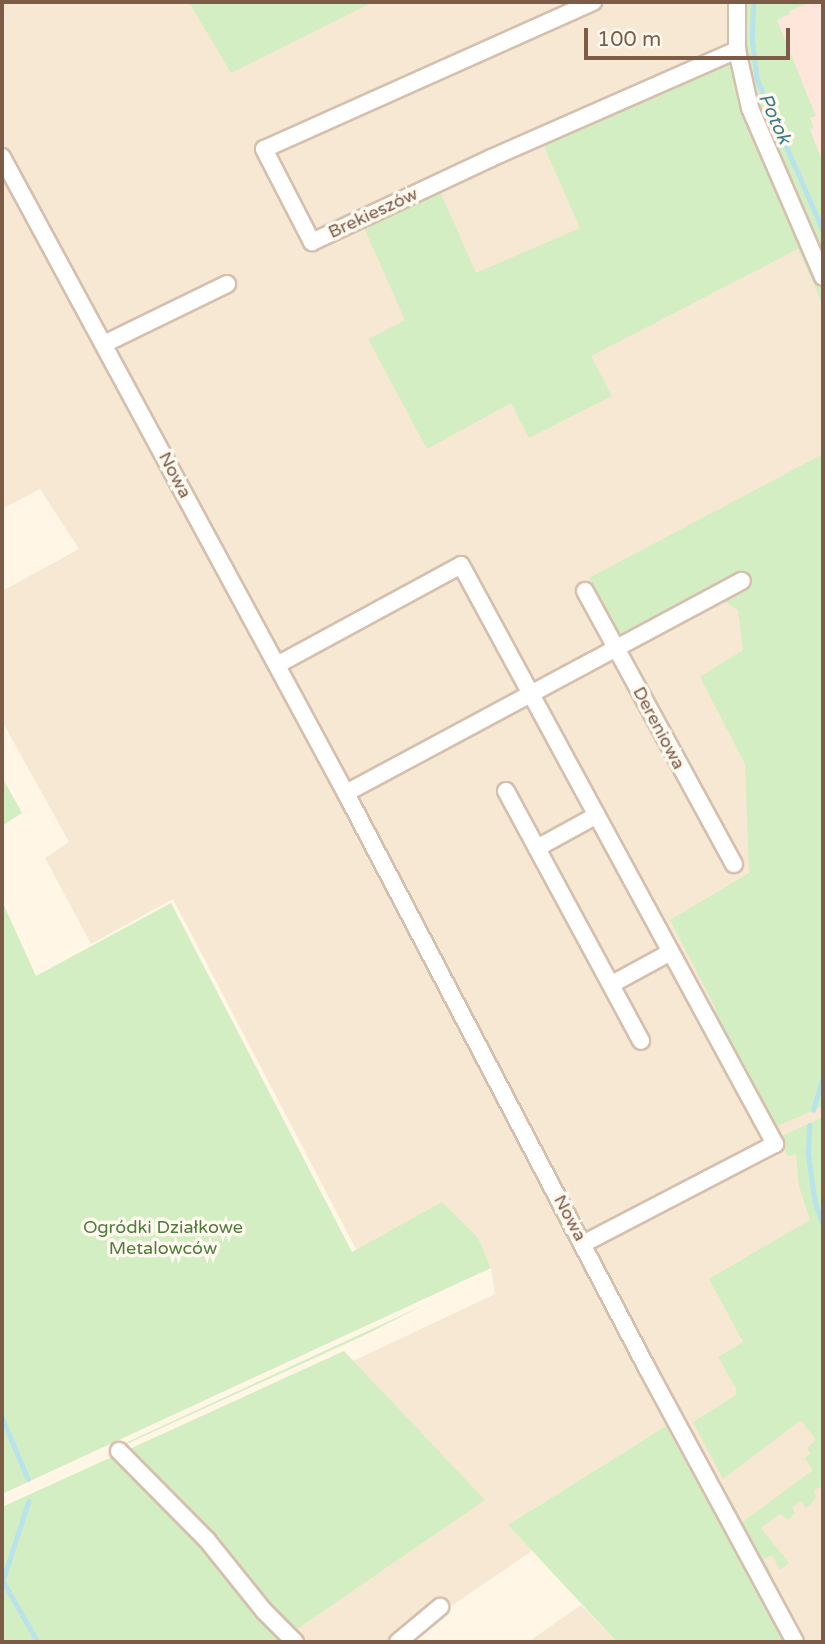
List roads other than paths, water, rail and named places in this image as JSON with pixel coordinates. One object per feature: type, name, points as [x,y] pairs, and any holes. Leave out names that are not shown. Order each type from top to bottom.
[{"type":"street","name":"Brekieszów","points":[[593,2],[264,149],[312,242],[491,158],[737,50]]},
{"type":"street","points":[[737,2],[737,50],[750,108],[823,277]]},
{"type":"street","name":"Nowa","points":[[2,157],[346,793],[795,1642]]},
{"type":"street","points":[[104,344],[227,284]]},
{"type":"street","points":[[277,665],[461,565],[775,1144],[583,1244]]},
{"type":"street","points":[[346,793],[742,581]]},
{"type":"street","name":"Dereniowa","points":[[585,591],[734,864]]},
{"type":"street","points":[[506,791],[641,1041]]},
{"type":"street","points":[[537,848],[597,815]]},
{"type":"street","points":[[612,984],[671,952]]},
{"type":"street","points":[[119,1451],[208,1539],[264,1611],[295,1642]]},
{"type":"street","points":[[398,1642],[440,1607]]},
{"type":"waterway","name":"Potok","points":[[754,2],[752,35],[757,79],[823,230]]},
{"type":"waterway","name":"Potok","points":[[813,1110],[823,1077]]},
{"type":"waterway","name":"Potok","points":[[810,1125],[808,1152],[815,1201],[823,1224]]},
{"type":"waterway","points":[[2,1417],[28,1479]]},
{"type":"waterway","points":[[29,1501],[3,1581],[38,1642]]},
{"type":"park label","name":"Ogródki Działkowe Metalowców","points":[[163,1238]]}]
